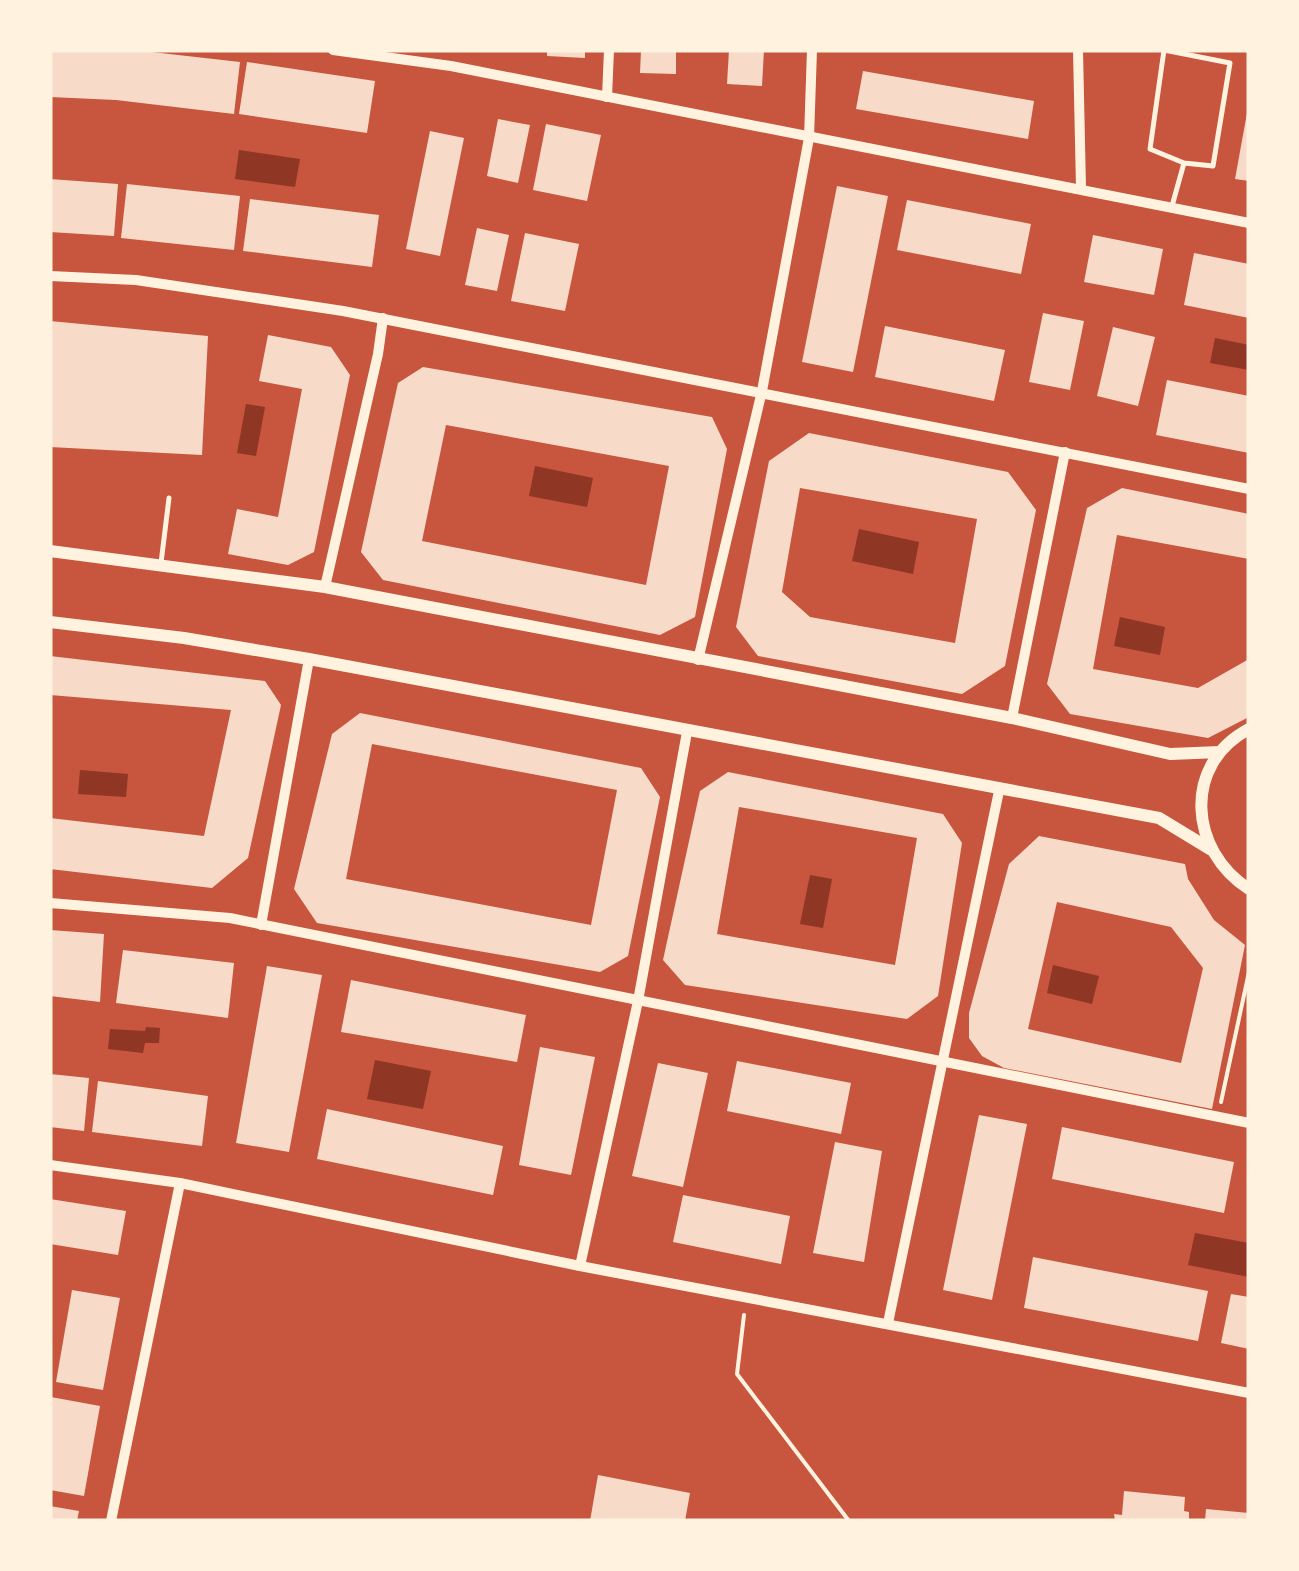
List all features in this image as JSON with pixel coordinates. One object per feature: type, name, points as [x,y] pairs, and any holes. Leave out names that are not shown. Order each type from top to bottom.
[{"type":"street","points":[[334,50],[431,63],[1249,223]]},
{"type":"street","points":[[431,63],[432,50]]},
{"type":"street","points":[[607,97],[609,50]]},
{"type":"street","points":[[698,660],[762,392],[809,138],[812,50]]},
{"type":"street","points":[[1078,50],[1080,188]]},
{"type":"street","points":[[50,276],[136,280],[383,318],[1249,489]]},
{"type":"street","points":[[325,587],[383,318]]},
{"type":"street","points":[[1012,718],[1065,452]]},
{"type":"street","points":[[50,552],[325,587],[1012,718],[1170,754],[1220,752]]},
{"type":"street","points":[[50,622],[184,638],[309,659],[1159,818],[1210,849]]},
{"type":"street","points":[[261,925],[309,659]]},
{"type":"street","points":[[1249,729],[1220,752],[1207,775],[1201,799],[1202,825],[1210,849],[1227,872],[1249,888]]},
{"type":"street","points":[[580,1266],[638,1001],[687,732]]},
{"type":"street","points":[[888,1323],[1000,790]]},
{"type":"street","points":[[50,903],[230,918],[1249,1122]]},
{"type":"street","points":[[50,1165],[180,1183],[580,1266],[1249,1393]]},
{"type":"street","points":[[111,1521],[180,1183]]},
{"type":"lane","points":[[1164,50],[1230,63],[1212,166],[1184,164],[1150,149],[1164,50]]},
{"type":"lane","points":[[1172,206],[1184,164]]},
{"type":"lane","points":[[160,566],[169,498]]},
{"type":"path","points":[[1218,1117],[1249,972]]},
{"type":"path","points":[[747,1296],[738,1374],[849,1521]]},
{"type":"shaded area","points":[[239,150],[300,159],[295,187],[235,179]]},
{"type":"shaded area","points":[[1215,338],[1249,345],[1249,370],[1210,363]]},
{"type":"shaded area","points":[[246,404],[265,407],[256,456],[237,453]]},
{"type":"shaded area","points":[[535,466],[593,478],[587,507],[529,496]]},
{"type":"shaded area","points":[[859,529],[919,542],[913,574],[852,561]]},
{"type":"shaded area","points":[[1120,617],[1165,627],[1160,655],[1114,646]]},
{"type":"shaded area","points":[[80,770],[128,774],[126,797],[78,794]]},
{"type":"shaded area","points":[[810,875],[832,879],[823,928],[800,924]]},
{"type":"shaded area","points":[[1053,965],[1099,976],[1092,1004],[1047,993]]},
{"type":"shaded area","points":[[146,1027],[160,1028],[159,1043],[145,1043],[143,1053],[108,1049],[110,1029],[145,1031]]},
{"type":"shaded area","points":[[375,1060],[431,1071],[423,1109],[367,1099]]},
{"type":"shaded area","points":[[1195,1233],[1249,1243],[1249,1277],[1188,1265]]},
{"type":"building","points":[[50,50],[134,50],[240,62],[234,114],[116,100],[50,97]]},
{"type":"building","points":[[547,50],[585,50],[585,58],[547,56]]},
{"type":"building","points":[[641,50],[676,50],[676,74],[640,73]]},
{"type":"building","points":[[729,50],[764,50],[762,86],[727,84]]},
{"type":"building","points":[[247,62],[375,81],[367,133],[239,114]]},
{"type":"building","points":[[863,71],[1034,101],[1028,139],[856,109]]},
{"type":"building","points":[[1249,113],[1249,181],[1235,179]]},
{"type":"building","points":[[498,119],[530,125],[518,183],[487,176]]},
{"type":"building","points":[[546,124],[601,135],[587,201],[533,190]]},
{"type":"building","points":[[430,131],[464,138],[440,256],[406,249]]},
{"type":"building","points":[[50,179],[118,184],[114,236],[50,232]]},
{"type":"building","points":[[127,184],[240,196],[234,250],[121,238]]},
{"type":"building","points":[[837,186],[888,196],[853,372],[802,362]]},
{"type":"building","points":[[250,199],[379,215],[372,267],[243,251]]},
{"type":"building","points":[[907,200],[1031,224],[1021,274],[897,250]]},
{"type":"building","points":[[477,228],[509,235],[497,291],[465,285]]},
{"type":"building","points":[[525,233],[579,244],[565,311],[511,301]]},
{"type":"building","points":[[1093,235],[1163,249],[1154,295],[1084,282]]},
{"type":"building","points":[[1194,253],[1249,264],[1249,318],[1184,305]]},
{"type":"building","points":[[1043,313],[1084,321],[1070,390],[1029,382]]},
{"type":"building","points":[[50,321],[208,336],[202,455],[50,447]]},
{"type":"building","points":[[885,326],[1005,350],[994,401],[875,377]]},
{"type":"building","points":[[1113,327],[1155,337],[1138,406],[1097,396]]},
{"type":"building","points":[[268,335],[331,347],[350,375],[314,552],[288,565],[228,554],[237,509],[278,517],[302,389],[259,381]]},
{"type":"building","points":[[423,367],[712,417],[727,449],[695,617],[660,635],[383,580],[361,552],[398,383]],"holes":[[[446,425],[669,466],[646,585],[422,541]]]},
{"type":"building","points":[[1167,380],[1249,396],[1249,453],[1156,435]]},
{"type":"building","points":[[809,433],[1008,472],[1036,510],[1005,666],[962,694],[758,656],[736,627],[769,461]],"holes":[[[800,488],[977,519],[955,643],[810,617],[782,592]]]},
{"type":"building","points":[[1122,488],[1249,514],[1249,559],[1117,535],[1093,669],[1198,688],[1249,659],[1249,717],[1208,738],[1070,714],[1047,684],[1087,508]]},
{"type":"building","points":[[50,656],[265,681],[281,705],[248,858],[212,888],[50,869],[50,818],[204,836],[231,710],[50,695]]},
{"type":"building","points":[[360,713],[641,768],[660,797],[628,956],[600,972],[317,923],[294,889],[332,734]],"holes":[[[372,744],[617,790],[591,925],[346,879]]]},
{"type":"building","points":[[728,772],[943,814],[962,843],[938,996],[907,1019],[685,985],[663,960],[700,791]],"holes":[[[739,807],[917,838],[895,965],[717,934]]]},
{"type":"building","points":[[1039,836],[1185,864],[1188,879],[1214,920],[1245,945],[1212,1109],[1004,1068],[982,1056],[969,1038],[969,1013],[1009,864]],"holes":[[[1057,902],[1171,927],[1203,968],[1181,1063],[1028,1029]]]},
{"type":"building","points":[[50,930],[104,934],[100,1002],[50,996]]},
{"type":"building","points":[[123,950],[234,963],[228,1018],[116,1003]]},
{"type":"building","points":[[267,966],[322,975],[289,1152],[236,1143]]},
{"type":"building","points":[[351,980],[526,1015],[517,1062],[341,1032]]},
{"type":"building","points":[[540,1047],[595,1057],[571,1175],[519,1165]]},
{"type":"building","points":[[737,1061],[851,1083],[841,1134],[727,1111]]},
{"type":"building","points":[[658,1063],[708,1073],[683,1187],[632,1176]]},
{"type":"building","points":[[50,1074],[89,1078],[84,1131],[50,1127]]},
{"type":"building","points":[[98,1081],[208,1096],[202,1146],[92,1132]]},
{"type":"building","points":[[327,1109],[503,1146],[493,1195],[317,1159]]},
{"type":"building","points":[[979,1115],[1027,1124],[992,1300],[943,1290]]},
{"type":"building","points":[[1062,1127],[1234,1162],[1224,1213],[1052,1179]]},
{"type":"building","points":[[835,1142],[882,1151],[864,1262],[813,1253]]},
{"type":"building","points":[[683,1195],[790,1216],[781,1264],[673,1242]]},
{"type":"building","points":[[50,1199],[126,1211],[118,1255],[50,1244]]},
{"type":"building","points":[[1033,1257],[1208,1291],[1198,1341],[1024,1308]]},
{"type":"building","points":[[72,1290],[120,1298],[103,1390],[56,1382]]},
{"type":"building","points":[[1231,1294],[1249,1297],[1249,1349],[1221,1343]]},
{"type":"building","points":[[51,1397],[100,1406],[84,1496],[50,1490]]},
{"type":"building","points":[[598,1475],[690,1493],[685,1521],[590,1521]]},
{"type":"building","points":[[1124,1491],[1185,1497],[1184,1511],[1189,1512],[1189,1521],[1115,1521],[1114,1514],[1122,1515]]},
{"type":"building","points":[[50,1506],[79,1511],[77,1521],[50,1521]]},
{"type":"building","points":[[1206,1509],[1249,1513],[1249,1521],[1205,1521]]}]
